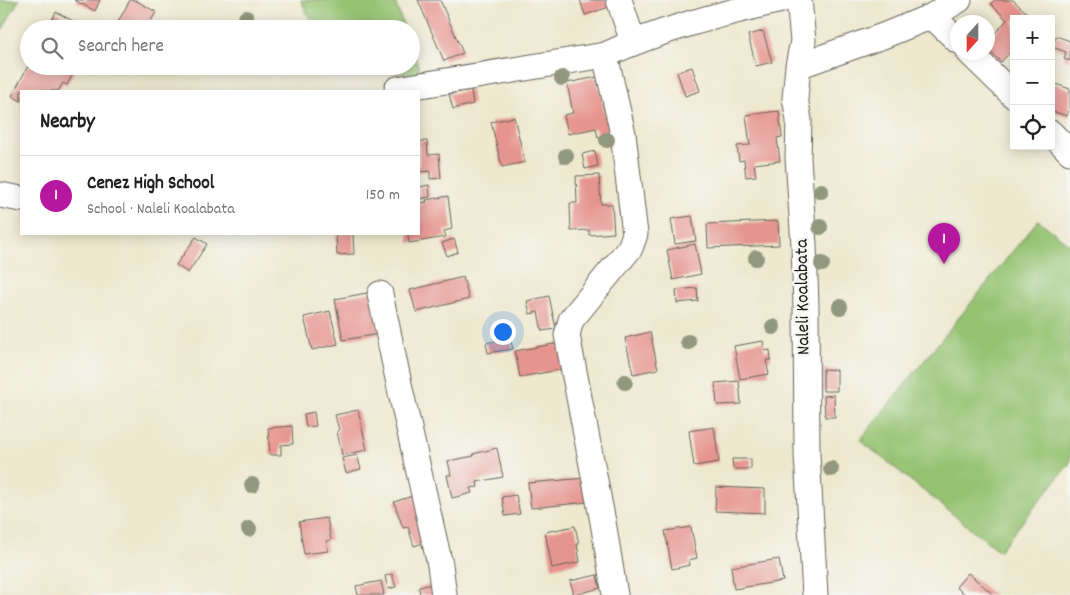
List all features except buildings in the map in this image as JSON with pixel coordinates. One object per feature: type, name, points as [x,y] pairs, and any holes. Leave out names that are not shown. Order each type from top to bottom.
[{"type":"street","points":[[619,0],[633,42]]},
{"type":"street","points":[[397,89],[605,55],[633,42],[726,13],[781,0]]},
{"type":"street","name":"Naleli Koalabata","points":[[799,0],[803,41],[795,98],[799,120],[798,158],[806,307],[807,454],[815,595]]},
{"type":"street","points":[[798,66],[883,36],[932,16],[959,0]]},
{"type":"street","points":[[932,16],[950,33]]},
{"type":"street","points":[[605,55],[623,134],[636,234],[630,248],[571,320],[567,335],[615,595]]},
{"type":"street","points":[[977,60],[1010,92]]},
{"type":"street","points":[[1055,137],[1070,152]]},
{"type":"street","points":[[0,196],[20,199]]},
{"type":"street","points":[[380,294],[440,565],[444,595]]},
{"type":"green space","points":[[0,0],[19,0],[0,34]]},
{"type":"green space","points":[[301,0],[394,0],[402,20],[310,20]]},
{"type":"green space","points":[[1038,220],[1070,245],[1070,463],[999,551],[860,440]]},
{"type":"place","name":"Cenez High School","points":[[944,264]]}]
